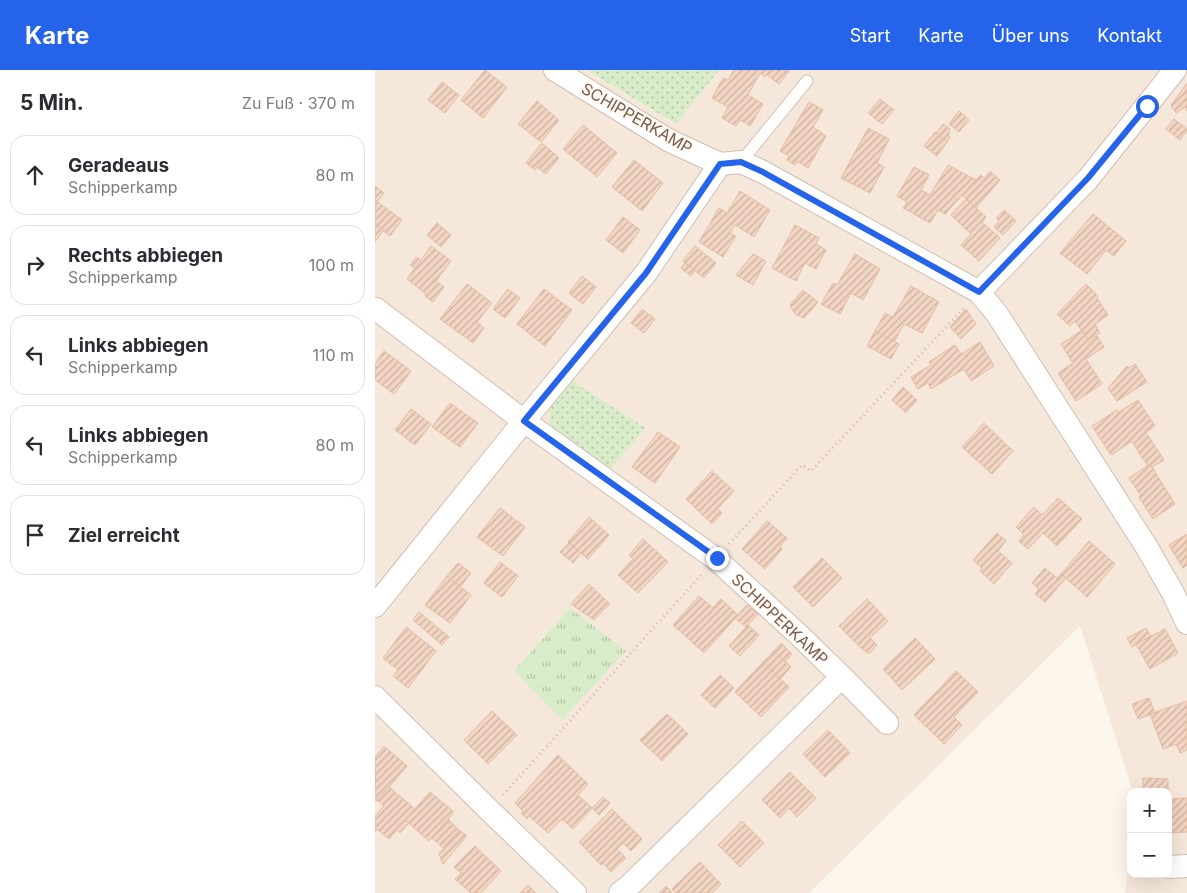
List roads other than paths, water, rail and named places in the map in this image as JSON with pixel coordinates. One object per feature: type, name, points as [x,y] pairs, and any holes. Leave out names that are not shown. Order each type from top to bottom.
[{"type":"street","name":"SCHIPPERKAMP","points":[[555,70],[668,140],[730,163],[763,172],[979,292],[997,314],[1146,546],[1180,589],[1187,624]]},
{"type":"street","points":[[979,292],[1088,178],[1175,70]]},
{"type":"street","points":[[375,606],[646,273],[730,163]]},
{"type":"street","name":"SCHIPPERKAMP","points":[[376,308],[524,421],[717,558],[799,635],[887,723]]},
{"type":"street","name":"SCHIPPERKAMP","points":[[620,893],[841,677]]},
{"type":"street","points":[[375,697],[575,893]]},
{"type":"street","points":[[1172,867],[1187,866]]},
{"type":"lane","points":[[730,163],[807,81]]}]
